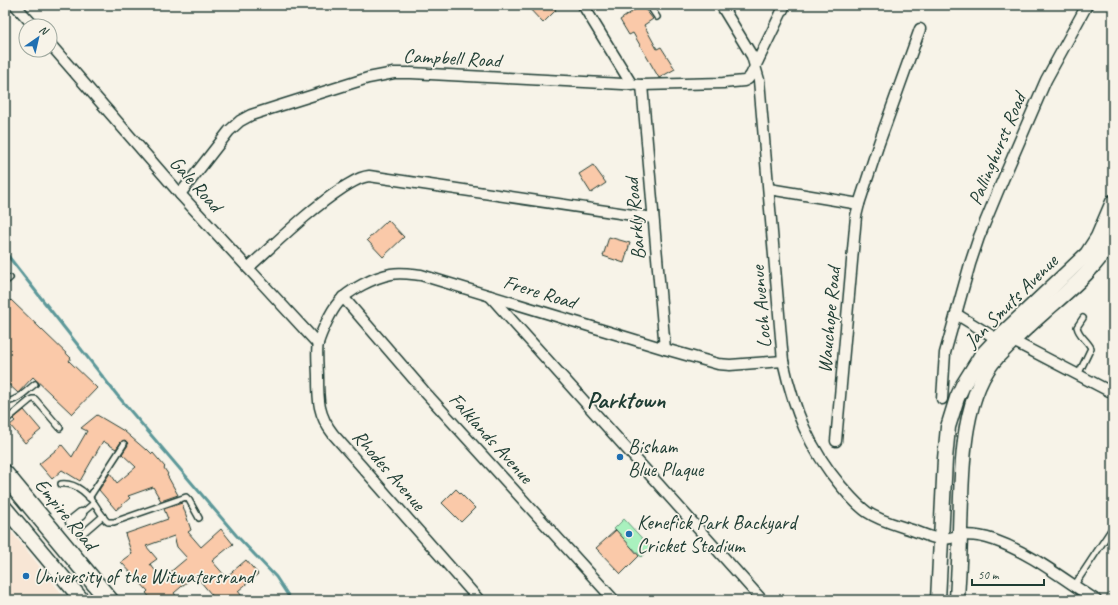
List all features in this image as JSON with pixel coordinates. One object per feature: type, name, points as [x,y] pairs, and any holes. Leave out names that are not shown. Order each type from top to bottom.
[{"type":"main road","name":"Jan Smuts Avenue","points":[[938,600],[948,427],[960,391],[981,356],[1087,254],[1098,237],[1113,202]]},
{"type":"main road","name":"Jan Smuts Avenue","points":[[957,600],[962,465],[972,404],[985,374],[996,358],[1092,268],[1104,254],[1113,237]]},
{"type":"main road","name":"Empire Road","points":[[5,472],[111,600]]},
{"type":"main road","points":[[5,508],[82,600]]},
{"type":"street","points":[[15,5],[27,18]]},
{"type":"street","name":"Barkly Road","points":[[583,5],[637,85],[653,218],[664,349]]},
{"type":"street","name":"Loch Avenue","points":[[721,5],[752,56],[759,80],[763,111],[783,361],[787,379],[809,440],[830,474],[860,507],[884,521],[941,540]]},
{"type":"street","name":"Campbell Road","points":[[180,194],[228,130],[240,121],[251,115],[368,78],[388,74],[411,73],[637,85],[723,83],[744,81],[748,79],[756,66],[785,5]]},
{"type":"street","name":"Pallinghurst Road","points":[[942,399],[945,353],[970,264],[998,191],[1046,80],[1087,5]]},
{"type":"street","name":"Wauchope Road","points":[[836,440],[856,216],[920,29]]},
{"type":"street","name":"Gale Road","points":[[58,53],[180,194],[318,344]]},
{"type":"street","points":[[248,268],[329,197],[357,179],[369,176],[653,218]]},
{"type":"street","points":[[769,189],[859,204]]},
{"type":"street","name":"Frere Road","points":[[318,344],[332,313],[343,297],[380,276],[392,273],[405,273],[421,275],[664,349],[724,364],[783,361]]},
{"type":"street","points":[[489,295],[762,600]]},
{"type":"street","name":"Falklands Avenue","points":[[343,297],[424,391],[614,600]]},
{"type":"street","points":[[956,314],[997,339]]},
{"type":"street","points":[[1013,341],[1113,393]]},
{"type":"street","name":"Rhodes Avenue","points":[[318,344],[319,407],[326,425],[479,600]]},
{"type":"street","points":[[71,522],[81,514]]},
{"type":"street","points":[[941,540],[960,536],[976,536],[993,540],[1011,547],[1031,558],[1096,600]]},
{"type":"lane","points":[[649,5],[657,17]]},
{"type":"lane","points":[[5,282],[10,278]]},
{"type":"lane","points":[[1078,375],[1091,348],[1089,343],[1078,334],[1077,327],[1083,318]]},
{"type":"lane","points":[[5,402],[18,399],[35,384]]},
{"type":"lane","points":[[5,421],[29,401],[35,399],[60,428]]},
{"type":"lane","points":[[89,498],[124,444]]},
{"type":"lane","points":[[61,484],[68,483],[75,486],[94,503],[109,522],[114,522],[186,498],[189,500],[199,518]]},
{"type":"lane","points":[[5,484],[101,600]]},
{"type":"lane","points":[[81,514],[94,503]]},
{"type":"lane","points":[[81,535],[103,516]]},
{"type":"lane","points":[[1074,586],[1113,527]]},
{"type":"shaded area","name":"University of the Witwatersrand","points":[[5,524],[28,552],[67,600],[5,600]]},
{"type":"green space","name":"Kenefick Park Backyard Cricket Stadium","points":[[624,519],[651,548],[641,557],[633,548],[624,557],[624,539],[614,529]]},
{"type":"building","points":[[526,5],[552,5],[556,10],[543,23]]},
{"type":"building","points":[[642,5],[653,19],[644,25],[657,49],[661,47],[675,69],[659,78],[633,33],[629,35],[620,20]]},
{"type":"building","points":[[593,165],[606,183],[591,193],[579,174]]},
{"type":"building","points":[[388,220],[404,237],[383,257],[367,240]]},
{"type":"building","points":[[609,237],[630,243],[624,263],[603,256]]},
{"type":"building","points":[[11,300],[71,358],[69,361],[97,388],[72,414],[33,377],[18,393],[5,381],[5,306]]},
{"type":"building","points":[[24,410],[41,430],[25,443],[10,425],[15,421],[13,419]]},
{"type":"building","points":[[97,415],[124,431],[146,450],[147,449],[152,454],[153,453],[165,467],[164,468],[168,474],[167,475],[178,495],[161,501],[153,487],[128,496],[130,498],[116,510],[99,490],[110,473],[117,483],[136,467],[122,454],[128,445],[125,440],[121,442],[116,449],[103,441],[80,481],[62,470],[52,479],[39,464],[62,445],[72,457],[87,431],[81,428]]},
{"type":"building","points":[[456,489],[475,508],[461,522],[442,503]]},
{"type":"building","points":[[182,503],[191,530],[188,532],[201,547],[221,529],[233,544],[212,561],[226,577],[246,560],[258,574],[238,591],[245,600],[216,600],[195,575],[174,593],[179,600],[152,600],[146,593],[148,591],[121,562],[132,554],[125,534],[168,519],[164,509]],"holes":[[[174,536],[177,547],[187,558],[162,579],[150,564],[157,559],[146,546]]]},
{"type":"building","points":[[616,530],[639,556],[621,574],[596,548]]},
{"type":"waterway","points":[[5,252],[117,395],[236,535],[276,577],[291,600]]},
{"type":"place","name":"Bisham Blue Plaque","points":[[620,457]]},
{"type":"place","name":"Kenefick Park Backyard Cricket Stadium","points":[[629,534]]},
{"type":"place","name":"University of the Witwatersrand","points":[[26,576]]},
{"type":"district","name":"Parktown","points":[[626,400]]}]
